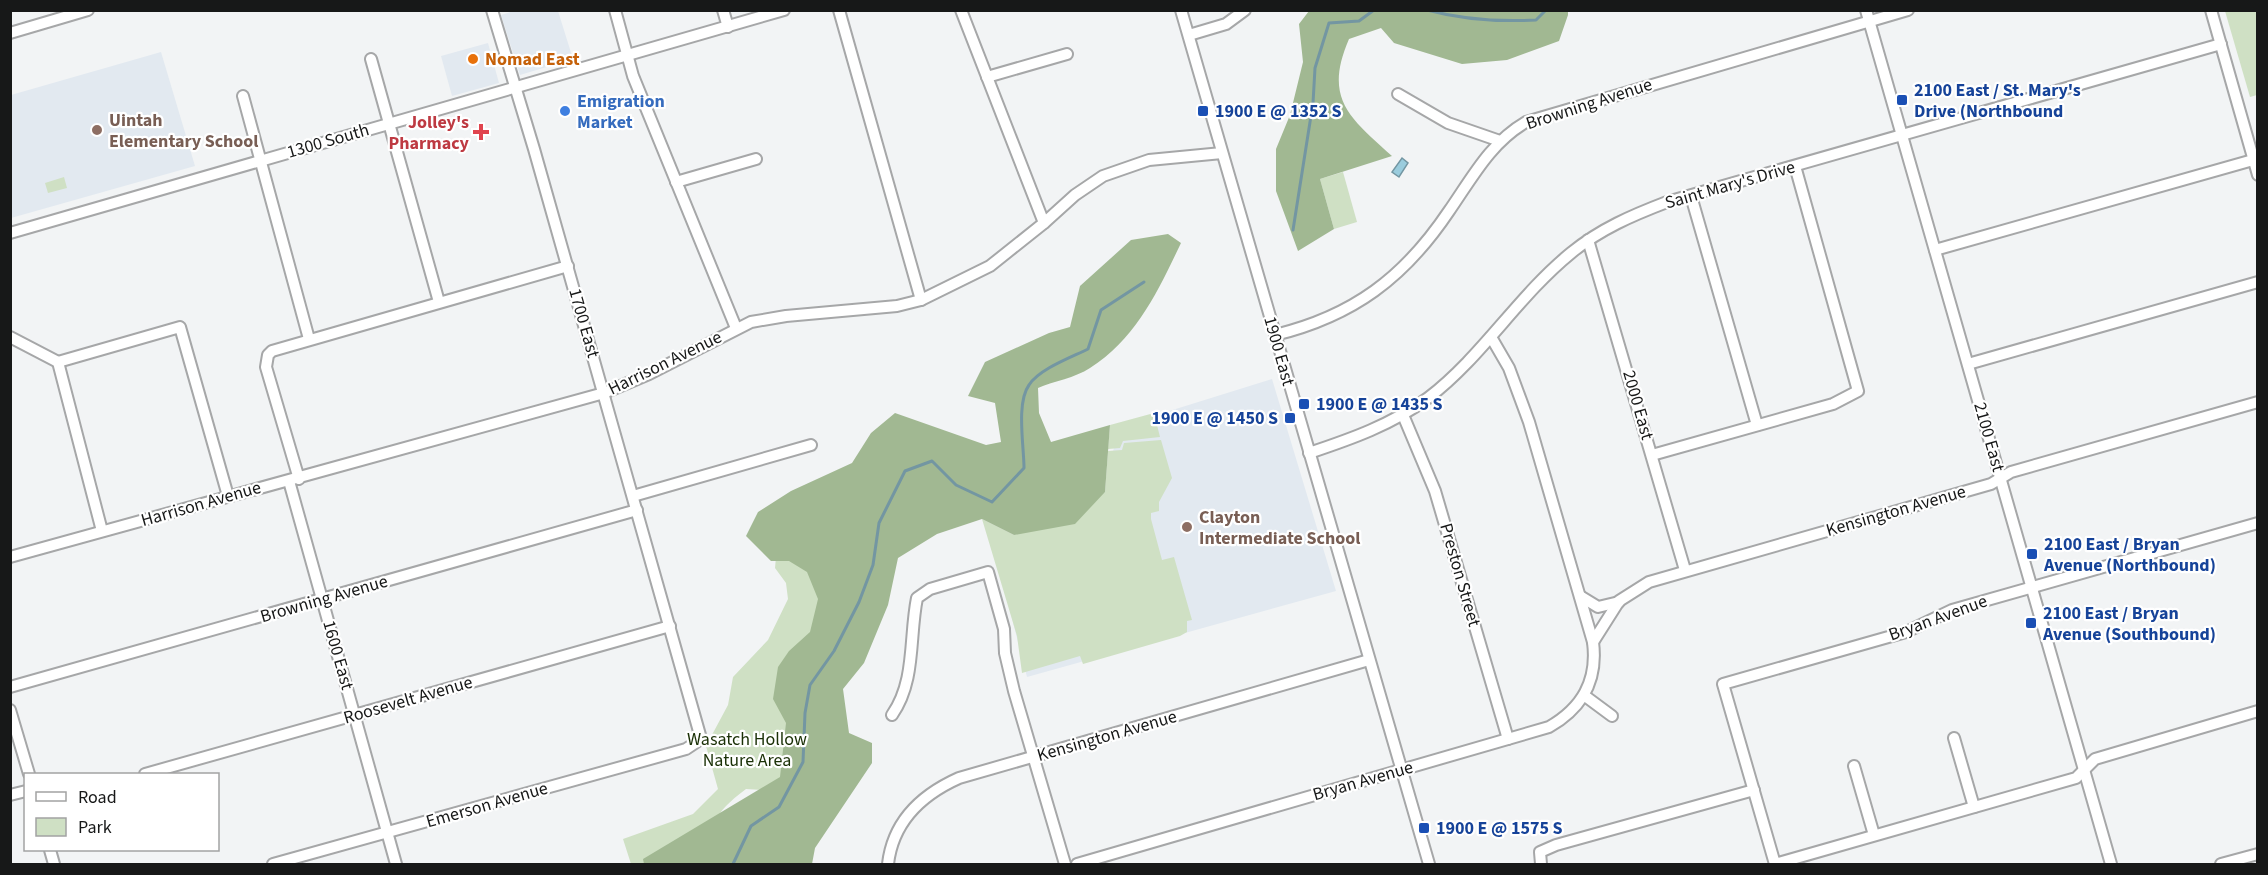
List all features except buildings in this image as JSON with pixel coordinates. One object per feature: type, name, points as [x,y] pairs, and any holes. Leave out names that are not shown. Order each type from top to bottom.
[{"type":"street","points":[[10,33],[88,10]]},
{"type":"street","name":"1700 East","points":[[492,10],[568,266],[700,729],[698,741]]},
{"type":"street","points":[[615,10],[633,76],[736,328]]},
{"type":"street","points":[[723,10],[728,27]]},
{"type":"street","name":"1300 South","points":[[10,233],[784,10]]},
{"type":"street","points":[[839,10],[921,300]]},
{"type":"street","points":[[961,10],[1044,224]]},
{"type":"street","name":"1900 East","points":[[1181,10],[1429,864]]},
{"type":"street","points":[[1189,35],[1226,24],[1245,10]]},
{"type":"street","name":"Browning Avenue","points":[[1275,335],[1342,311],[1394,278],[1426,245],[1487,156],[1500,141],[1513,130],[1540,116],[1868,16],[1908,10]]},
{"type":"street","points":[[2211,10],[2258,175]]},
{"type":"street","name":"2100 East","points":[[1868,16],[2111,864]]},
{"type":"street","name":"Saint Mary's Drive","points":[[1309,453],[1358,436],[1403,415],[1448,382],[1556,266],[1588,240],[1626,218],[1691,196],[2221,44]]},
{"type":"street","points":[[987,77],[1067,54]]},
{"type":"street","points":[[371,59],[439,302]]},
{"type":"street","points":[[1398,94],[1448,123],[1500,141]]},
{"type":"street","points":[[243,96],[309,339],[568,266]]},
{"type":"street","name":"Harrison Avenue","points":[[10,557],[604,393],[649,374],[736,328],[764,318],[882,308],[921,300],[990,266],[1044,224],[1075,195],[1123,167],[1149,160],[1222,153]]},
{"type":"street","points":[[676,182],[756,159]]},
{"type":"street","points":[[1935,250],[2253,160]]},
{"type":"street","points":[[1652,455],[1833,404],[1858,390],[1795,166]]},
{"type":"street","points":[[1691,196],[1757,425]]},
{"type":"street","name":"2000 East","points":[[1588,240],[1685,570]]},
{"type":"street","points":[[1968,364],[2258,282]]},
{"type":"street","points":[[10,337],[58,362],[180,327],[228,496]]},
{"type":"street","name":"Bryan Avenue","points":[[1077,864],[1549,727],[1577,708],[1585,696],[1594,669],[1593,642],[1523,404],[1503,356],[1491,338]]},
{"type":"street","name":"1600 East","points":[[309,339],[272,351],[268,356],[266,367],[322,599],[396,864]]},
{"type":"street","points":[[58,362],[102,531]]},
{"type":"street","name":"Kensington Avenue","points":[[1593,642],[1619,602],[1649,582],[1991,484],[2014,471],[2258,402]]},
{"type":"street","name":"Preston Street","points":[[1403,415],[1435,491],[1508,739]]},
{"type":"street","points":[[633,496],[811,445]]},
{"type":"street","name":"Browning Avenue","points":[[10,687],[637,510]]},
{"type":"street","name":"Bryan Avenue","points":[[1754,790],[1723,684],[1906,632],[1952,610],[2258,523]]},
{"type":"street","points":[[892,715],[902,701],[907,686],[917,598],[930,589],[988,572],[1004,629],[1005,653],[1065,864]]},
{"type":"street","points":[[1580,596],[1598,607],[1619,602]]},
{"type":"street","name":"Roosevelt Avenue","points":[[149,773],[670,626]]},
{"type":"street","name":"Kensington Avenue","points":[[888,864],[897,830],[918,802],[935,789],[959,778],[1369,660]]},
{"type":"street","points":[[1585,696],[1612,716]]},
{"type":"street","points":[[10,710],[29,773]]},
{"type":"street","points":[[1541,864],[1540,852],[1556,845],[1754,790],[1775,864],[2076,778],[2095,759],[2258,711]]},
{"type":"street","points":[[1954,738],[1974,807]]},
{"type":"street","name":"Emerson Avenue","points":[[273,864],[686,749],[698,741]]},
{"type":"street","points":[[1854,766],[1874,835]]},
{"type":"street","points":[[2221,864],[2253,858]]},
{"type":"shaded area","points":[[517,10],[558,11],[573,59],[520,75],[501,15]]},
{"type":"shaded area","points":[[488,43],[499,83],[452,96],[441,56]]},
{"type":"shaded area","name":"Uintah Elementary School","points":[[161,52],[195,166],[11,218],[11,95]]},
{"type":"shaded area","name":"Clayton Intermediate School","points":[[1272,379],[1336,591],[1027,677],[998,564],[1014,535],[1105,492],[1118,427]]},
{"type":"green space","points":[[1568,10],[1568,15],[1559,41],[1507,60],[1462,64],[1394,43],[1381,28],[1349,39],[1339,77],[1340,92],[1345,106],[1364,130],[1392,156],[1320,179],[1334,229],[1298,251],[1276,191],[1276,149],[1290,115],[1303,62],[1299,24],[1309,11]]},
{"type":"green space","points":[[2225,11],[2257,11],[2257,95],[2250,97]]},
{"type":"green space","points":[[1343,172],[1357,222],[1334,229],[1320,179]]},
{"type":"green space","points":[[64,177],[67,188],[48,193],[45,183]]},
{"type":"green space","points":[[1168,234],[1181,243],[1164,279],[1133,328],[1120,343],[1090,368],[1038,388],[1039,413],[1051,442],[1110,425],[1105,492],[1075,524],[1014,535],[982,519],[937,534],[898,558],[888,605],[864,663],[843,689],[849,733],[872,743],[872,763],[815,848],[812,864],[644,864],[643,859],[780,777],[786,723],[773,699],[778,667],[789,651],[810,632],[818,599],[807,572],[789,561],[771,561],[746,536],[758,512],[791,491],[852,463],[871,433],[895,413],[986,445],[1001,442],[995,403],[968,396],[985,362],[1049,333],[1070,327],[1080,286],[1131,240]]},
{"type":"green space","points":[[1154,413],[1160,437],[1123,441],[1120,448],[1108,449],[1110,425]]},
{"type":"green space","points":[[1161,440],[1172,478],[1159,502],[1159,511],[1151,513],[1151,519],[1162,560],[1174,557],[1192,620],[1187,621],[1187,632],[1083,664],[1080,656],[1022,673],[1017,636],[982,519],[1014,535],[1105,492],[1108,451],[1122,450],[1124,443]]},
{"type":"green space","name":"Wasatch Hollow Nature Area","points":[[843,519],[787,724],[782,778],[763,790],[746,789],[726,806],[715,821],[701,864],[631,864],[623,839],[693,814],[718,789],[706,746],[728,705],[733,677],[768,640],[788,599],[786,583],[775,568],[776,557]]},
{"type":"water","points":[[1402,158],[1408,163],[1399,177],[1392,172]]},
{"type":"waterway","points":[[1293,230],[1313,103],[1315,68],[1329,23],[1359,21],[1374,10]]},
{"type":"waterway","points":[[1427,10],[1468,18],[1508,21],[1536,20],[1546,10]]},
{"type":"waterway","points":[[733,864],[751,826],[779,807],[803,762],[805,713],[810,685],[834,651],[859,602],[873,565],[879,523],[905,471],[932,461],[956,485],[992,502],[1024,468],[1022,413],[1025,393],[1029,385],[1048,369],[1088,349],[1101,310],[1144,282]]},
{"type":"place","name":"Nomad East","points":[[473,59]]},
{"type":"place","name":"2100 East / St. Mary's Drive (Northbound","points":[[1902,100]]},
{"type":"place","name":"Emigration Market","points":[[565,111]]},
{"type":"place","name":"1900 E @ 1352 S","points":[[1203,111]]},
{"type":"place","name":"Uintah Elementary School","points":[[97,130]]},
{"type":"place","name":"Jolley's Pharmacy","points":[[481,132]]},
{"type":"place","name":"1900 E @ 1435 S","points":[[1304,404]]},
{"type":"place","name":"1900 E @ 1450 S","points":[[1290,418]]},
{"type":"place","name":"Clayton Intermediate School","points":[[1187,527]]},
{"type":"place","name":"2100 East / Bryan Avenue (Northbound)","points":[[2032,554]]},
{"type":"place","name":"2100 East / Bryan Avenue (Southbound)","points":[[2031,623]]},
{"type":"place","name":"1900 E @ 1575 S","points":[[1424,828]]}]
